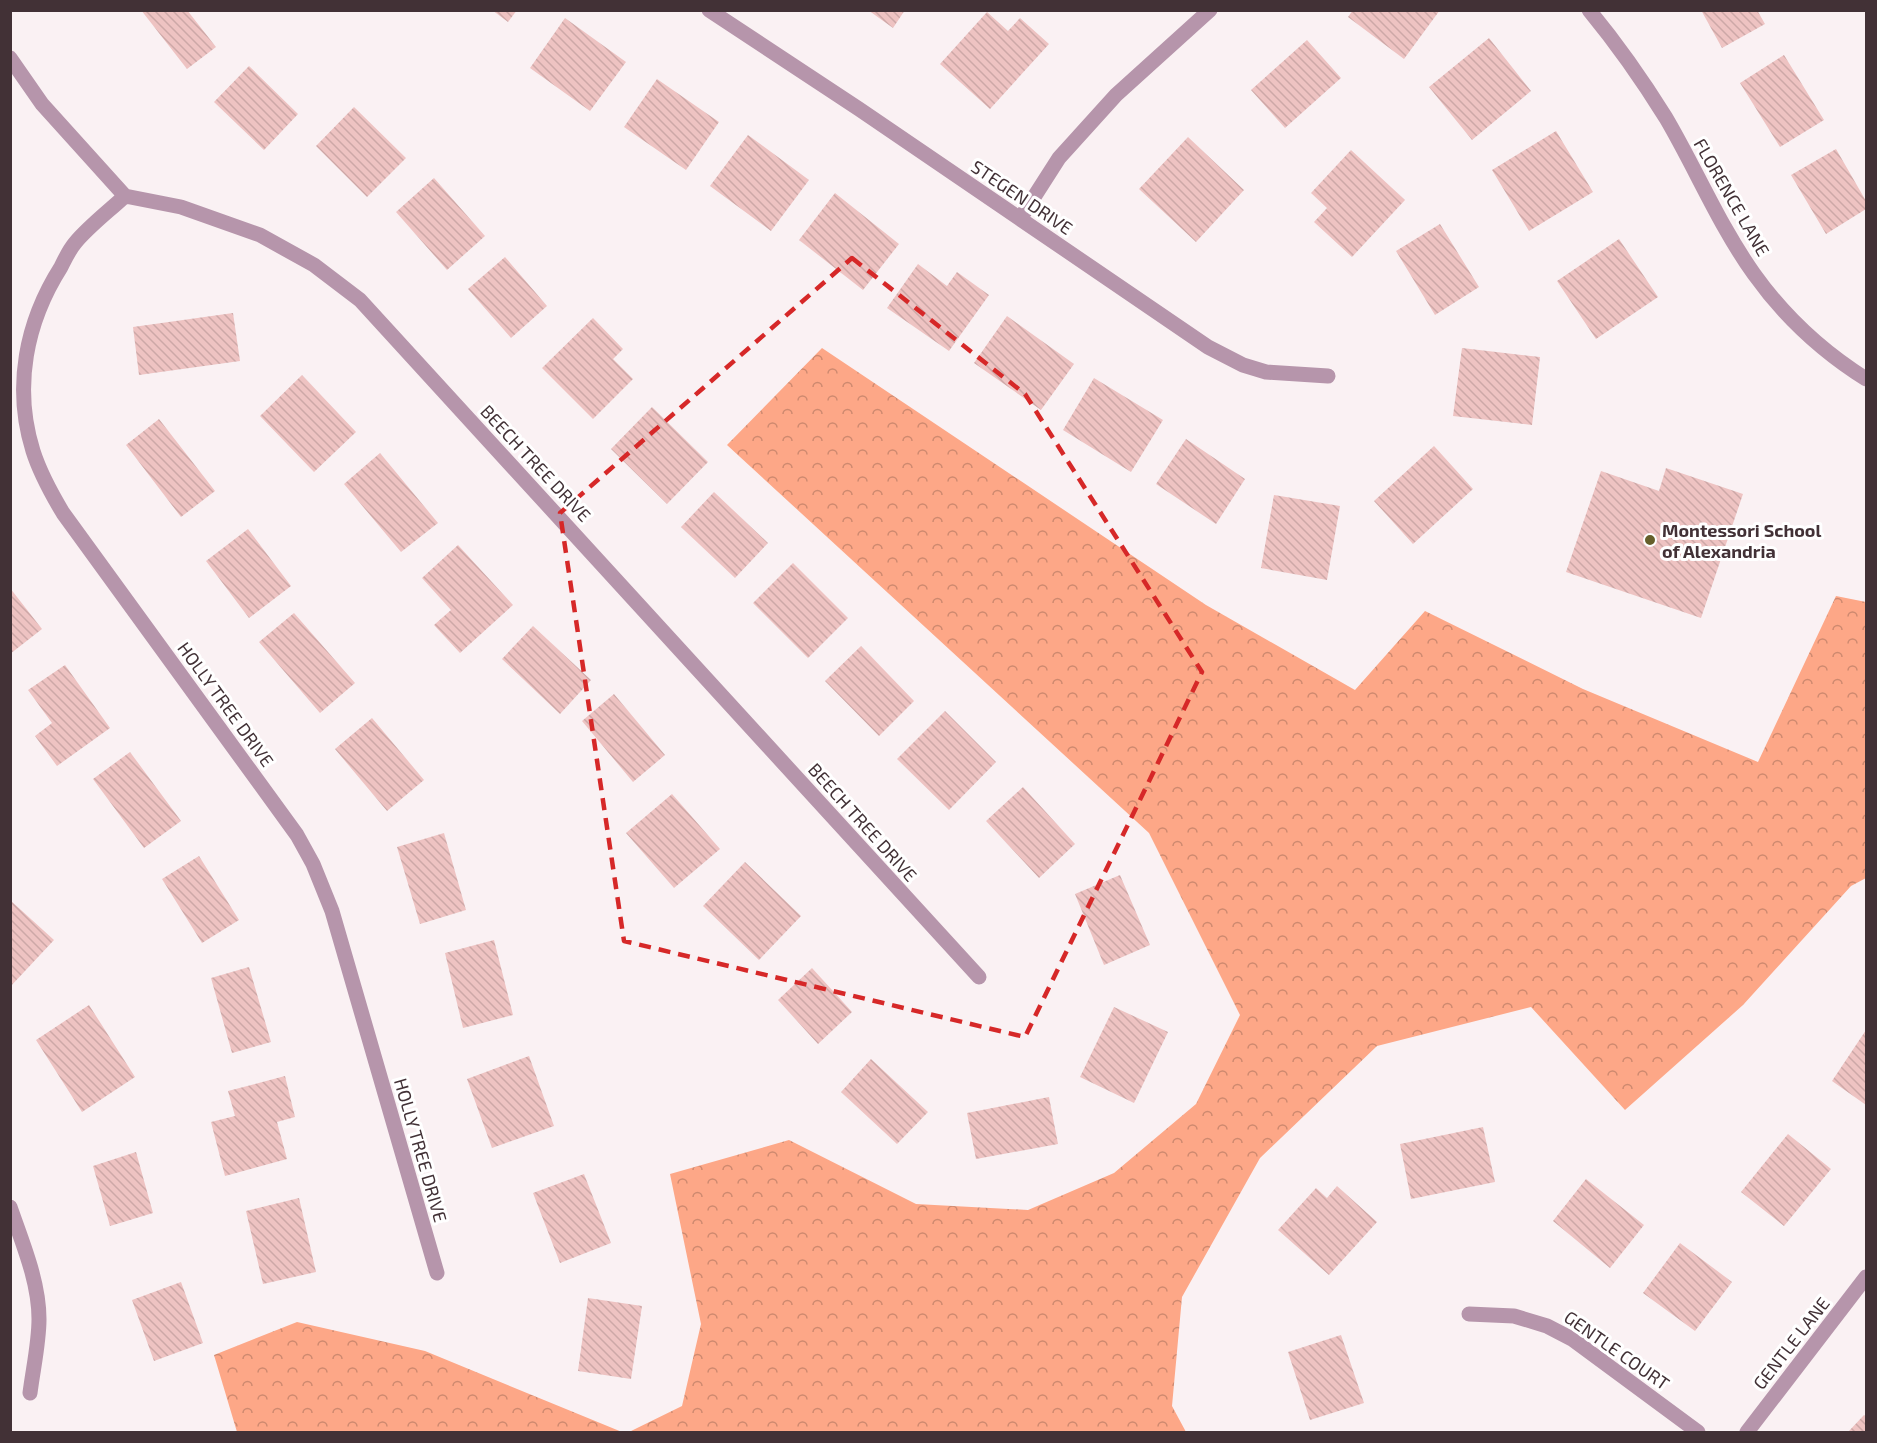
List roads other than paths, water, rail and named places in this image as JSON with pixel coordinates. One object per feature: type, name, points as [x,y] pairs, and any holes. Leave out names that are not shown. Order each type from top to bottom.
[{"type":"street","name":"STEGEN DRIVE","points":[[709,10],[859,109],[1208,347],[1243,365],[1266,372],[1328,376]]},
{"type":"street","points":[[1020,219],[1059,158],[1116,95],[1210,10]]},
{"type":"street","name":"FLORENCE LANE","points":[[1589,10],[1607,32],[1666,118],[1738,252],[1755,275],[1780,307],[1813,339],[1844,365],[1866,379]]},
{"type":"street","points":[[10,58],[42,104],[125,196]]},
{"type":"street","name":"BEECH TREE DRIVE","points":[[125,196],[182,207],[260,235],[314,265],[360,300],[979,977]]},
{"type":"street","name":"HOLLY TREE DRIVE","points":[[125,196],[75,243],[46,289],[36,314],[29,336],[25,365],[26,417],[33,450],[45,483],[63,513],[297,835],[312,864],[332,911],[437,1273]]},
{"type":"street","points":[[10,1207],[32,1275],[38,1303],[39,1320],[30,1393]]},
{"type":"street","name":"GENTLE LANE","points":[[1747,1432],[1866,1277]]},
{"type":"street","name":"GENTLE COURT","points":[[1469,1314],[1514,1316],[1547,1326],[1572,1338],[1698,1432]]},
{"type":"place","name":"Montessori School of Alexandria","points":[[1650,540]]}]
